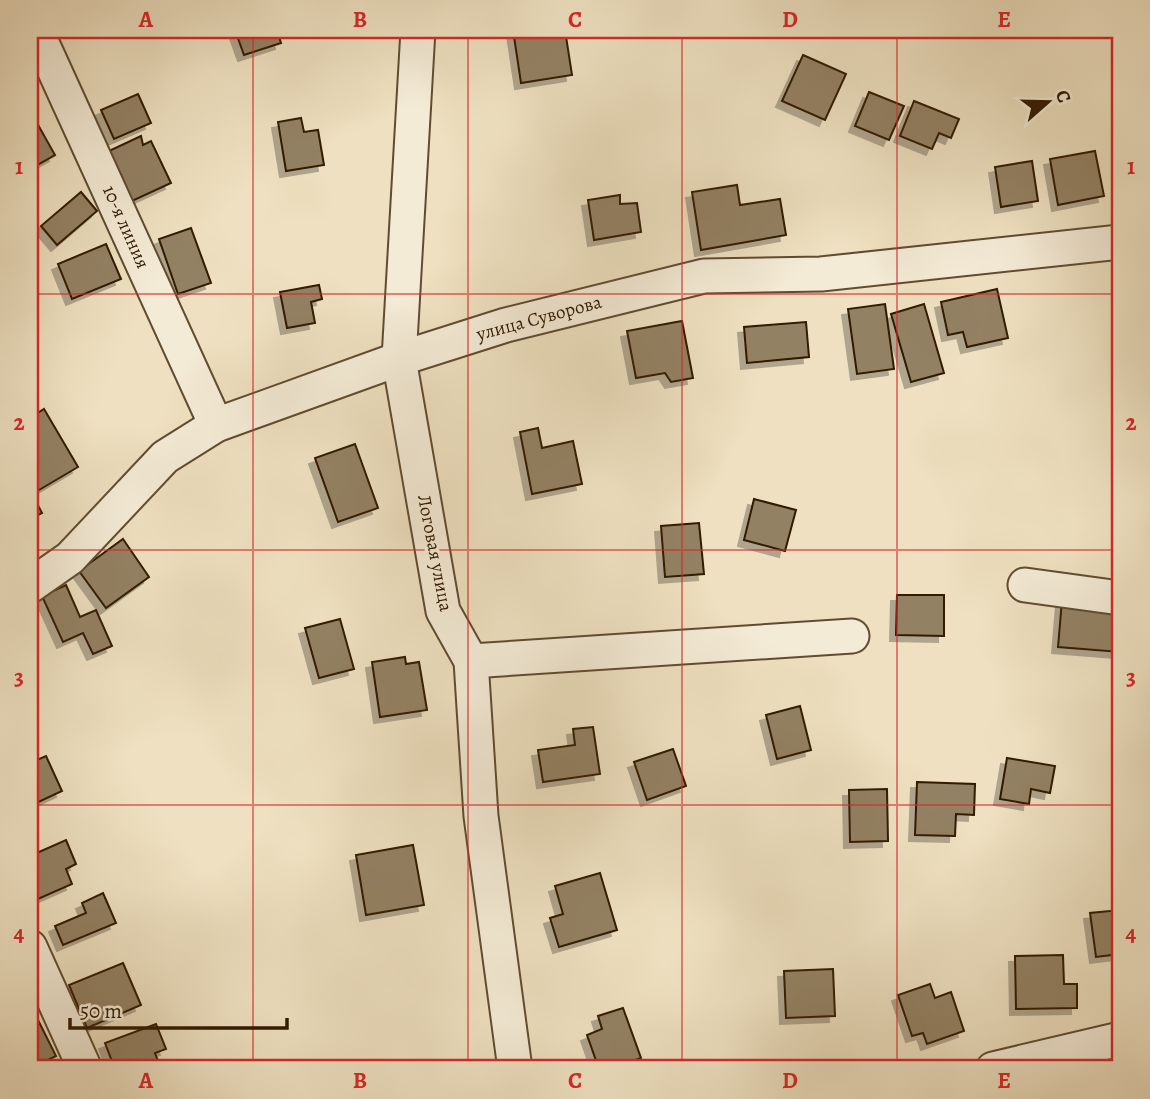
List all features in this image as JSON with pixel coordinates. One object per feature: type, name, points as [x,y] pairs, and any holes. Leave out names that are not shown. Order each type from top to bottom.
[{"type":"street","name":"10-я линия","points":[[36,30],[216,425]]},
{"type":"street","name":"Логовая улица","points":[[418,30],[400,359],[443,611],[471,661],[481,816],[515,1069]]},
{"type":"street","name":"улица Суворова","points":[[30,586],[70,558],[164,457],[216,425],[400,359],[506,325],[704,276],[821,274],[1120,242]]},
{"type":"street","points":[[1025,585],[1120,598]]},
{"type":"street","points":[[471,661],[852,636]]},
{"type":"street","points":[[30,947],[85,1069]]},
{"type":"street","points":[[993,1069],[1120,1039]]},
{"type":"building","points":[[235,30],[277,30],[281,43],[244,55]]},
{"type":"building","points":[[513,30],[565,30],[572,75],[521,83]]},
{"type":"building","points":[[803,55],[846,74],[825,120],[782,101]]},
{"type":"building","points":[[869,92],[904,106],[889,140],[855,126]]},
{"type":"building","points":[[138,94],[151,123],[114,139],[101,110]]},
{"type":"building","points":[[914,101],[959,119],[951,138],[939,133],[932,149],[900,136]]},
{"type":"building","points":[[301,118],[304,132],[318,130],[324,165],[286,171],[278,122]]},
{"type":"building","points":[[37,123],[55,155],[30,169],[30,127]]},
{"type":"building","points":[[141,136],[143,145],[151,141],[171,183],[132,201],[109,151]]},
{"type":"building","points":[[1095,151],[1104,196],[1058,205],[1050,159]]},
{"type":"building","points":[[1032,161],[1038,201],[1001,207],[995,167]]},
{"type":"building","points":[[737,185],[740,205],[780,199],[786,235],[701,250],[692,192]]},
{"type":"building","points":[[81,192],[97,211],[57,245],[41,226]]},
{"type":"building","points":[[620,195],[620,204],[637,203],[641,232],[594,240],[588,200]]},
{"type":"building","points":[[191,228],[211,283],[178,294],[159,239]]},
{"type":"building","points":[[106,244],[121,279],[72,299],[58,264]]},
{"type":"building","points":[[319,285],[322,299],[311,302],[315,323],[287,328],[280,292]]},
{"type":"building","points":[[997,289],[1008,338],[967,347],[963,332],[948,335],[941,302]]},
{"type":"building","points":[[885,304],[894,369],[857,374],[848,309]]},
{"type":"building","points":[[924,304],[944,373],[911,382],[891,314]]},
{"type":"building","points":[[682,321],[693,378],[671,382],[665,373],[636,378],[627,331]]},
{"type":"building","points":[[806,322],[809,357],[747,363],[744,327]]},
{"type":"building","points":[[44,409],[78,467],[39,490],[30,475],[30,418]]},
{"type":"building","points":[[538,428],[542,448],[573,441],[582,484],[532,494],[520,432]]},
{"type":"building","points":[[355,444],[378,508],[338,522],[315,458]]},
{"type":"building","points":[[30,490],[42,513],[30,519]]},
{"type":"building","points":[[754,499],[796,510],[785,551],[744,540]]},
{"type":"building","points":[[699,523],[704,574],[665,577],[661,526]]},
{"type":"building","points":[[123,539],[149,577],[106,608],[79,571]]},
{"type":"building","points":[[66,585],[80,617],[96,610],[112,646],[93,654],[83,633],[63,642],[42,596]]},
{"type":"building","points":[[897,595],[944,595],[944,636],[896,635]]},
{"type":"building","points":[[1062,600],[1120,606],[1120,652],[1058,647]]},
{"type":"building","points":[[340,619],[354,669],[319,678],[305,628]]},
{"type":"building","points":[[405,657],[406,664],[419,662],[427,710],[380,717],[372,662]]},
{"type":"building","points":[[800,706],[811,750],[777,759],[766,715]]},
{"type":"building","points":[[593,727],[600,774],[543,782],[538,750],[575,745],[573,729]]},
{"type":"building","points":[[673,749],[686,786],[647,800],[634,762]]},
{"type":"building","points":[[46,756],[62,791],[30,806],[30,763]]},
{"type":"building","points":[[1007,758],[1055,766],[1050,793],[1031,789],[1029,804],[1000,799]]},
{"type":"building","points":[[917,782],[975,784],[974,815],[956,814],[955,836],[915,835]]},
{"type":"building","points":[[887,789],[888,841],[850,842],[849,790]]},
{"type":"building","points":[[66,840],[76,864],[66,869],[72,884],[38,899],[30,880],[30,856]]},
{"type":"building","points":[[413,845],[424,905],[366,915],[356,855]]},
{"type":"building","points":[[600,873],[617,930],[559,947],[550,918],[563,914],[555,886]]},
{"type":"building","points":[[103,893],[116,923],[63,945],[55,926],[86,913],[82,903]]},
{"type":"building","points":[[1120,910],[1120,954],[1096,957],[1090,913]]},
{"type":"building","points":[[1063,955],[1064,984],[1077,984],[1077,1008],[1016,1009],[1015,956]]},
{"type":"building","points":[[123,963],[141,1005],[87,1028],[69,985]]},
{"type":"building","points":[[833,969],[835,1016],[786,1018],[784,971]]},
{"type":"building","points":[[930,984],[935,998],[951,992],[964,1031],[927,1044],[923,1033],[912,1036],[898,995]]},
{"type":"building","points":[[623,1008],[641,1058],[609,1069],[599,1069],[587,1035],[602,1029],[598,1016]]},
{"type":"building","points":[[38,1020],[56,1056],[30,1069],[30,1025]]},
{"type":"building","points":[[156,1024],[166,1049],[155,1053],[161,1069],[115,1069],[105,1043]]}]
